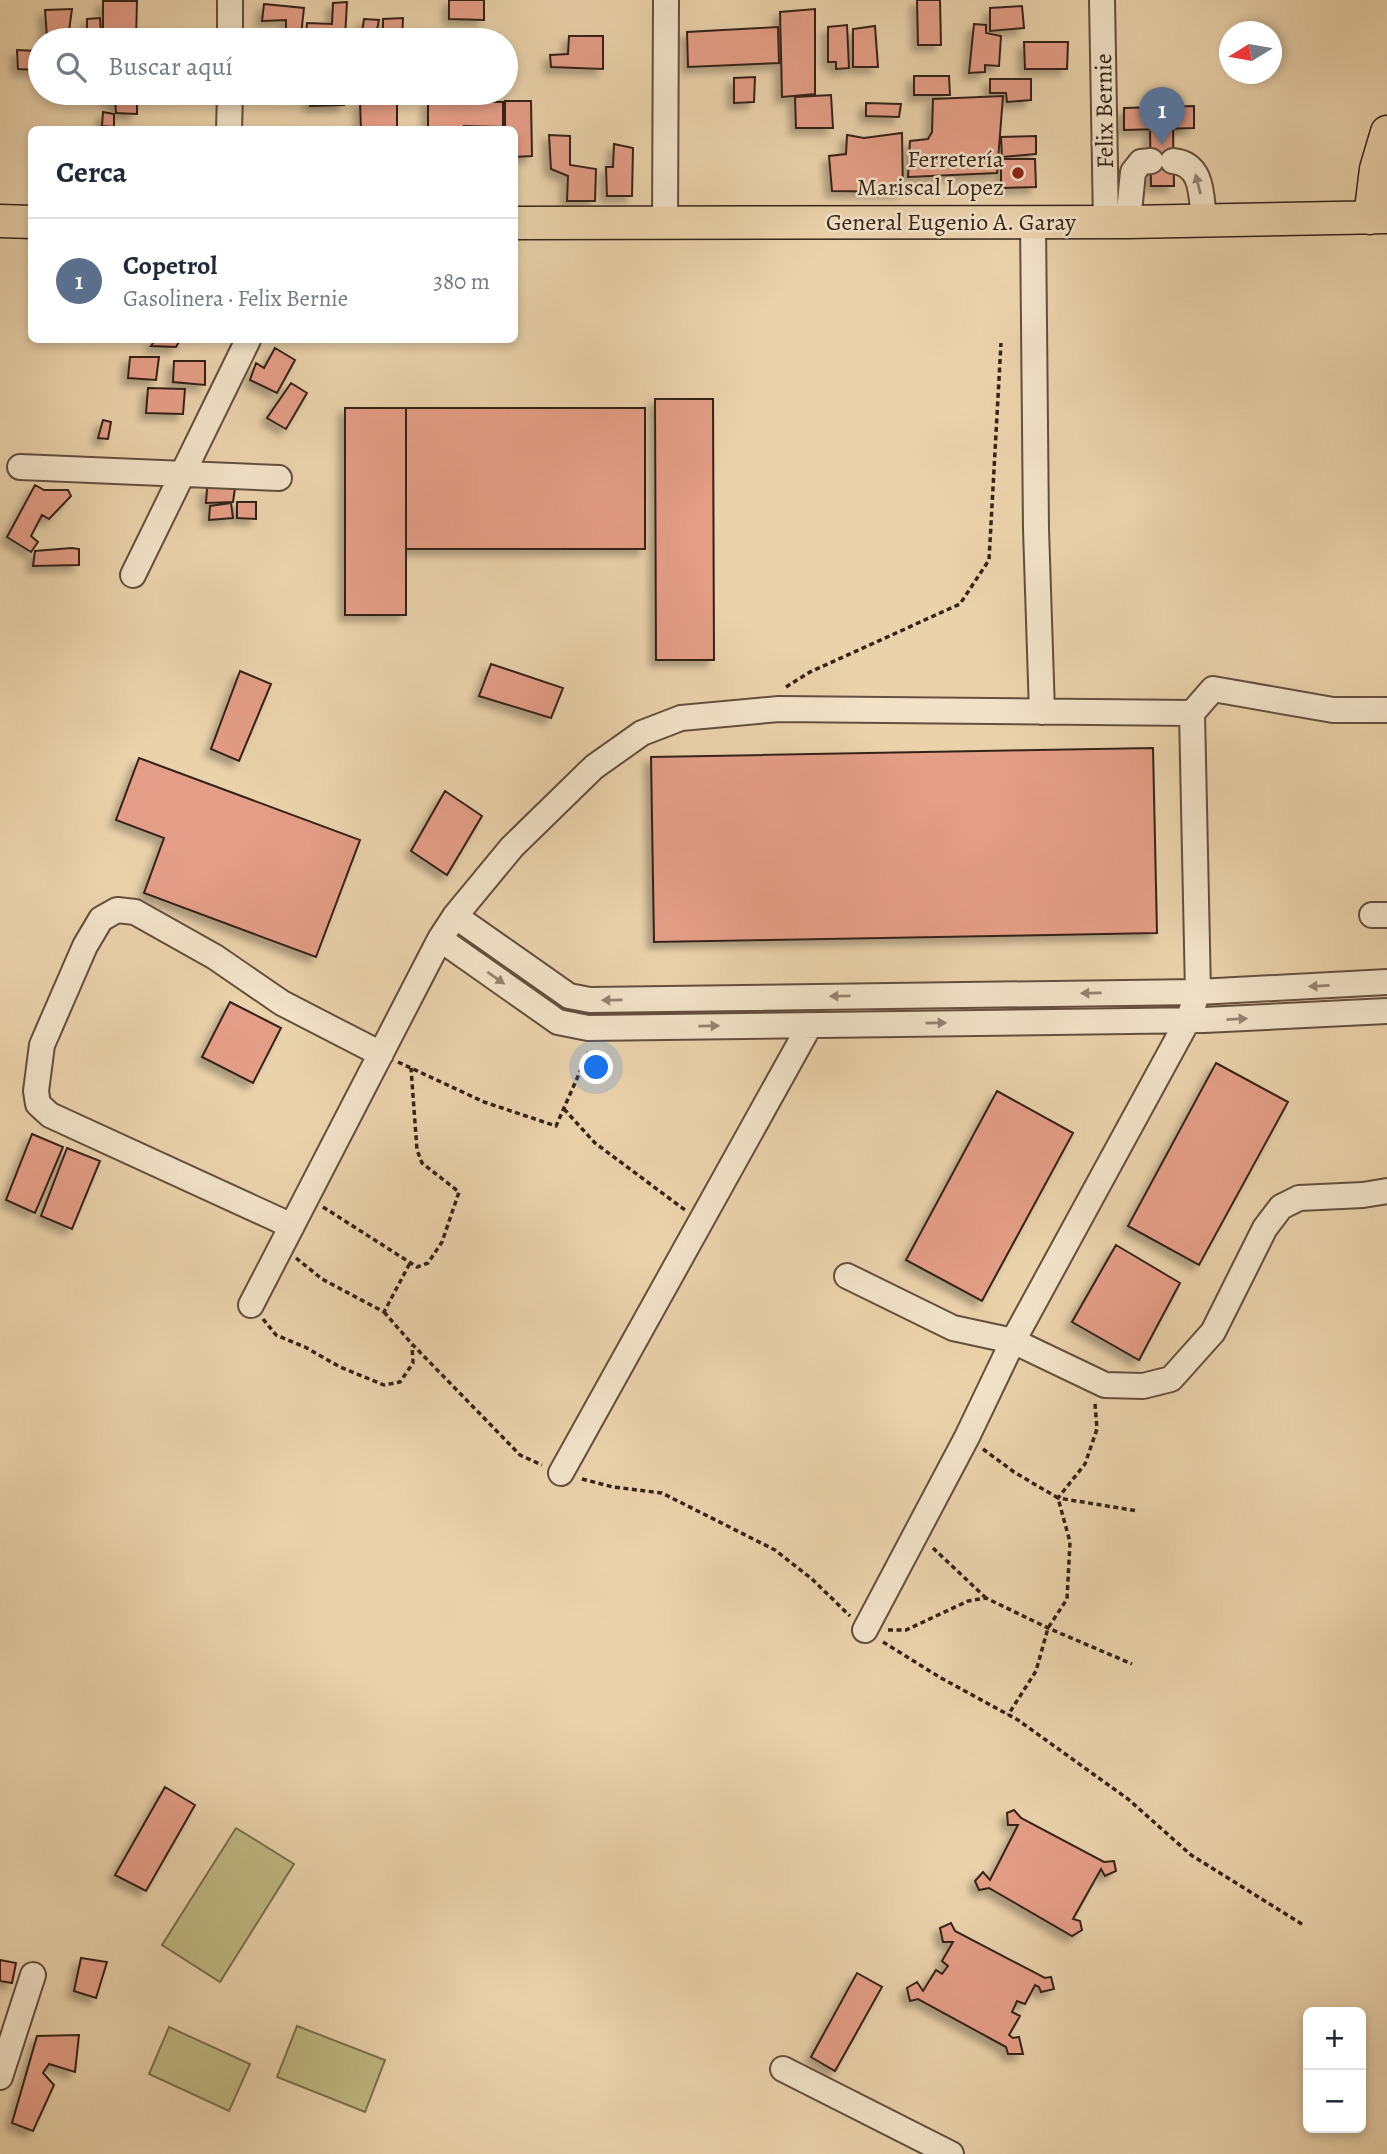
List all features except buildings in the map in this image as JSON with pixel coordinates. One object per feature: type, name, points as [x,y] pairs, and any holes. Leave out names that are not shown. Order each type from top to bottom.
[{"type":"main road","points":[[1378,218],[1376,169],[1387,132]]},
{"type":"main road","name":"General Eugenio A. Garay","points":[[518,223],[1117,222],[1378,218]]},
{"type":"main road","points":[[0,221],[28,222]]},
{"type":"street","points":[[230,0],[230,28]]},
{"type":"street","points":[[665,223],[666,0]]},
{"type":"street","name":"Felix Bernie","points":[[1102,0],[1117,222]]},
{"type":"street","points":[[229,126],[230,105]]},
{"type":"street","points":[[1117,222],[1133,172],[1141,162],[1162,161],[1182,162],[1194,170],[1199,179],[1204,220]]},
{"type":"street","points":[[1033,222],[1036,528],[1042,712]]},
{"type":"street","points":[[133,575],[247,343]]},
{"type":"street","points":[[20,467],[279,478]]},
{"type":"street","points":[[864,1630],[967,1437],[1013,1341],[1188,1020],[1198,992],[1192,713],[1213,689],[1333,710],[1387,710]]},
{"type":"street","points":[[251,1305],[440,939],[512,848],[594,767],[642,733],[681,718],[779,709],[1192,713]]},
{"type":"street","points":[[287,1236],[50,1115],[38,1104],[36,1091],[42,1045],[85,946],[101,919],[117,910],[135,912],[215,957],[282,1003],[381,1054]]},
{"type":"street","points":[[456,916],[569,996],[590,1000],[1198,992],[1387,982]]},
{"type":"street","points":[[440,939],[558,1022],[587,1028],[1188,1020],[1387,1011]]},
{"type":"street","points":[[561,1473],[810,1025]]},
{"type":"street","points":[[847,1276],[953,1328],[1013,1341],[1105,1385],[1143,1387],[1171,1379],[1213,1332],[1265,1228],[1281,1207],[1299,1198],[1387,1191]]},
{"type":"street","points":[[0,2077],[33,1975]]},
{"type":"street","points":[[783,2069],[951,2154]]},
{"type":"path","points":[[778,692],[810,672],[960,604],[989,560],[1001,343]]},
{"type":"path","points":[[381,1054],[484,1102],[556,1126],[599,1027]]},
{"type":"path","points":[[307,1197],[417,1267],[428,1263],[442,1242],[459,1192],[422,1163],[417,1150],[411,1068]]},
{"type":"path","points":[[564,1109],[595,1143],[701,1222]]},
{"type":"path","points":[[287,1236],[322,1279],[384,1312],[520,1455],[561,1473],[613,1488],[662,1493],[775,1550],[812,1579],[864,1630],[1008,1715],[1128,1798],[1191,1854],[1305,1926]]},
{"type":"path","points":[[384,1312],[410,1263]]},
{"type":"path","points":[[251,1305],[276,1335],[340,1367],[384,1385],[400,1382],[413,1363],[412,1344]]},
{"type":"path","points":[[1058,1498],[1085,1464],[1097,1429],[1094,1397],[1105,1385]]},
{"type":"path","points":[[967,1437],[1014,1472],[1058,1498],[1138,1511]]},
{"type":"path","points":[[1008,1715],[1036,1671],[1048,1628],[1067,1599],[1070,1542],[1058,1498]]},
{"type":"path","points":[[916,1532],[986,1598],[1132,1664]]},
{"type":"path","points":[[864,1630],[906,1630],[968,1601],[986,1598]]},
{"type":"shaded area","points":[[236,1828],[294,1864],[220,1982],[162,1945]]},
{"type":"shaded area","points":[[297,2026],[385,2060],[365,2112],[277,2077]]},
{"type":"shaded area","points":[[169,2027],[250,2064],[229,2111],[149,2074]]},
{"type":"place","name":"Copetrol","points":[[1162,145]]},
{"type":"place","name":"Ferretería Mariscal Lopez","points":[[1018,173]]}]
